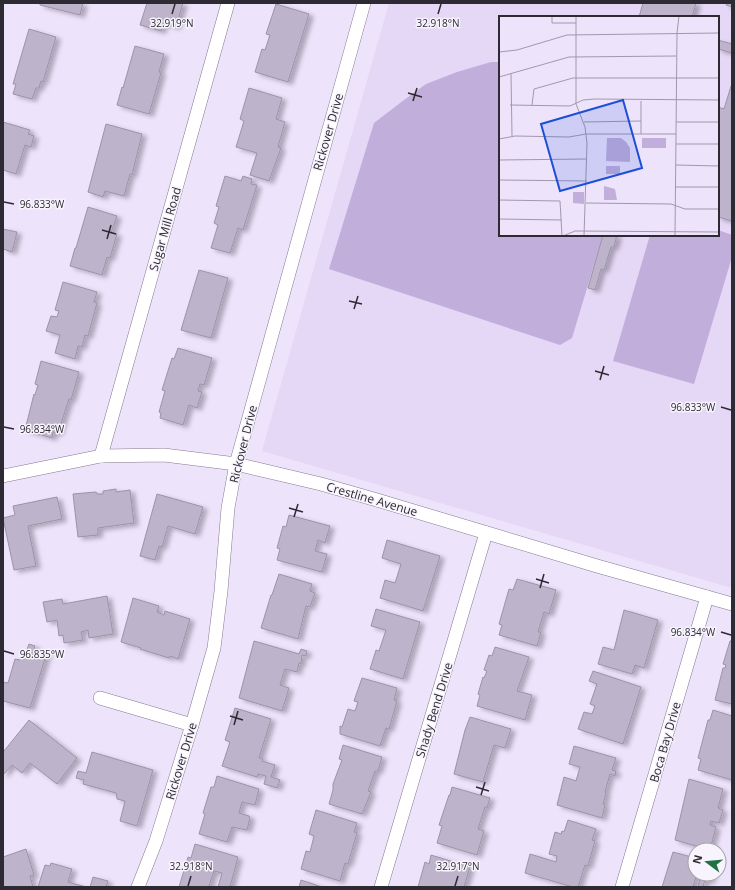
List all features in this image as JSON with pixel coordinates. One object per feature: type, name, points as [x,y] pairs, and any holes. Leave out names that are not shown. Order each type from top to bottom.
[{"type":"street","name":"Sugar Mill Road","points":[[101,456],[228,3]]},
{"type":"street","name":"Rickover Drive","points":[[138,887],[156,841],[214,648],[221,591],[228,508],[236,464],[364,3]]},
{"type":"street","name":"Crestline Avenue","points":[[3,476],[101,456],[164,455],[236,464],[321,484],[597,566],[732,604]]},
{"type":"street","name":"Shady Bend Drive","points":[[381,887],[486,533]]},
{"type":"street","name":"Boca Bay Drive","points":[[622,887],[707,597]]},
{"type":"street","points":[[100,698],[192,725]]},
{"type":"shaded area","points":[[389,3],[732,3],[732,588],[262,451]]},
{"type":"shaded area","points":[[491,62],[499,62],[499,236],[603,236],[572,338],[560,345],[329,269],[374,123],[426,84],[457,72]]},
{"type":"shaded area","points":[[719,230],[732,235],[732,257],[694,384],[613,361],[650,236],[719,236]]},
{"type":"building","points":[[40,3],[83,3],[80,15],[40,5]]},
{"type":"building","points":[[147,3],[183,3],[176,27],[164,23],[161,31],[140,25]]},
{"type":"building","points":[[643,3],[696,3],[692,16],[639,16]]},
{"type":"building","points":[[727,3],[732,3],[732,7],[726,5]]},
{"type":"building","points":[[276,4],[309,14],[288,82],[255,72],[262,49],[265,50],[270,35],[266,34]]},
{"type":"building","points":[[29,29],[56,37],[43,82],[41,81],[39,88],[36,88],[32,99],[13,94],[16,84],[13,84]]},
{"type":"building","points":[[719,40],[732,44],[732,53],[719,49]]},
{"type":"building","points":[[135,46],[164,54],[159,72],[161,73],[149,114],[117,105]]},
{"type":"building","points":[[732,83],[732,221],[719,217],[719,107],[724,109]]},
{"type":"building","points":[[249,88],[282,98],[276,119],[285,122],[278,147],[281,148],[269,181],[250,175],[257,153],[236,147],[244,121],[240,119]]},
{"type":"building","points":[[3,122],[30,130],[28,134],[34,136],[31,147],[25,145],[16,174],[3,170]]},
{"type":"building","points":[[106,124],[142,134],[132,175],[130,174],[124,196],[105,191],[103,197],[88,192]]},
{"type":"building","points":[[225,176],[241,181],[243,176],[252,179],[251,184],[257,185],[243,230],[238,228],[230,253],[211,248],[218,225],[214,223],[219,207],[216,206]]},
{"type":"building","points":[[88,207],[117,216],[111,233],[117,234],[110,258],[107,257],[102,275],[70,266]]},
{"type":"building","points":[[3,229],[17,232],[12,252],[3,249]]},
{"type":"building","points":[[603,236],[617,236],[614,247],[611,247],[604,270],[601,269],[595,290],[588,288]]},
{"type":"building","points":[[199,270],[228,278],[211,338],[181,330]]},
{"type":"building","points":[[63,282],[97,292],[94,302],[97,303],[88,336],[85,335],[82,347],[78,346],[75,359],[55,353],[60,335],[46,331],[51,316],[57,317],[59,311],[55,310]]},
{"type":"building","points":[[178,348],[212,358],[204,385],[200,384],[198,391],[202,392],[197,408],[189,405],[183,425],[160,418],[161,413],[159,412],[165,391],[162,390],[172,358],[174,359]]},
{"type":"building","points":[[41,361],[79,372],[71,400],[69,399],[58,433],[53,432],[52,438],[25,430],[34,394],[35,395],[38,385],[35,384]]},
{"type":"building","points":[[116,489],[116,492],[130,490],[134,523],[98,528],[98,535],[78,537],[73,494],[96,492],[97,494],[103,494],[103,491]]},
{"type":"building","points":[[157,494],[203,507],[195,534],[168,526],[162,547],[159,546],[155,560],[140,556]]},
{"type":"building","points":[[57,497],[62,519],[28,526],[36,566],[14,570],[3,518],[15,515],[13,506]]},
{"type":"building","points":[[289,515],[330,526],[325,543],[318,540],[315,551],[327,554],[322,572],[277,560],[280,549],[277,548],[283,526],[286,527]]},
{"type":"building","points":[[387,540],[440,556],[423,611],[380,598],[385,580],[395,583],[401,564],[382,558]]},
{"type":"building","points":[[279,574],[312,584],[310,591],[315,593],[310,607],[306,606],[298,639],[261,628]]},
{"type":"building","points":[[517,579],[556,590],[549,614],[544,612],[538,632],[541,632],[537,646],[499,635],[502,625],[499,624],[509,589],[513,590]]},
{"type":"building","points":[[107,596],[113,634],[89,638],[88,630],[81,632],[83,640],[64,643],[63,635],[59,636],[57,620],[47,622],[43,602],[62,599],[63,604]]},
{"type":"building","points":[[133,598],[159,606],[157,612],[164,615],[165,611],[190,619],[178,659],[170,656],[169,658],[121,642]]},
{"type":"building","points":[[376,609],[420,622],[403,679],[370,669],[376,650],[379,651],[386,630],[371,626]]},
{"type":"building","points":[[624,610],[658,620],[644,668],[635,665],[632,674],[598,664],[603,647],[614,650]]},
{"type":"building","points":[[254,641],[299,654],[301,649],[307,651],[306,656],[302,655],[301,664],[299,663],[297,672],[285,669],[280,685],[289,688],[282,711],[239,698]]},
{"type":"building","points":[[730,641],[732,641],[732,704],[715,700],[723,668],[725,668],[726,665],[723,664]]},
{"type":"building","points":[[29,644],[35,646],[34,648],[47,652],[30,708],[3,701],[3,682],[8,683],[15,659],[20,660],[20,657],[24,658]]},
{"type":"building","points":[[495,647],[529,657],[517,691],[532,695],[525,720],[477,706],[480,695],[478,694],[483,677],[484,678],[487,671],[484,670],[489,655],[492,656]]},
{"type":"building","points":[[593,671],[641,687],[623,744],[578,729],[584,712],[592,714],[595,706],[590,704],[597,684],[589,681]]},
{"type":"building","points":[[362,678],[397,688],[394,700],[397,701],[389,729],[386,728],[380,746],[340,734],[340,726],[342,727],[348,709],[355,711],[358,702],[354,701]]},
{"type":"building","points":[[235,708],[271,719],[259,758],[263,759],[262,761],[275,765],[271,777],[280,780],[277,788],[264,784],[266,776],[258,774],[257,777],[222,766],[230,742],[225,740]]},
{"type":"building","points":[[713,710],[732,716],[732,780],[698,770],[701,759],[698,758],[708,720],[710,720]]},
{"type":"building","points":[[470,717],[511,729],[505,748],[494,745],[483,782],[454,774],[465,730]]},
{"type":"building","points":[[29,720],[77,758],[57,784],[30,763],[22,773],[12,765],[3,775],[3,749],[4,751]]},
{"type":"building","points":[[343,745],[382,757],[378,771],[375,771],[368,791],[371,792],[362,814],[329,804],[333,784],[342,760],[339,759]]},
{"type":"building","points":[[574,746],[616,758],[612,770],[616,771],[615,776],[610,774],[605,792],[603,804],[605,805],[602,818],[557,805],[564,777],[576,781],[580,767],[569,764]]},
{"type":"building","points":[[92,752],[153,770],[137,826],[120,821],[125,801],[117,799],[116,793],[83,784],[84,780],[76,778],[78,771],[86,773]]},
{"type":"building","points":[[217,776],[259,789],[255,805],[242,802],[239,813],[249,816],[250,818],[247,830],[232,827],[227,842],[199,834],[205,814],[203,813],[211,787],[214,787]]},
{"type":"building","points":[[689,779],[723,789],[718,808],[723,810],[719,823],[711,821],[710,825],[716,827],[712,842],[687,842],[687,843],[675,840]]},
{"type":"building","points":[[452,787],[490,798],[487,808],[485,807],[478,829],[484,831],[477,855],[437,843],[442,826],[439,825]]},
{"type":"building","points":[[316,810],[357,823],[354,832],[357,833],[348,864],[345,863],[340,881],[301,869],[306,851],[310,852],[314,836],[309,834]]},
{"type":"building","points":[[568,820],[596,829],[592,840],[595,841],[588,866],[585,865],[578,887],[573,887],[525,873],[530,854],[556,862],[557,856],[549,854],[555,832],[561,834],[562,831],[564,832]]},
{"type":"building","points":[[195,844],[238,857],[230,887],[218,887],[222,873],[214,871],[209,886],[214,887],[179,887],[188,857],[191,858]]},
{"type":"building","points":[[26,849],[34,875],[30,876],[33,887],[3,887],[3,857]]},
{"type":"building","points":[[673,852],[687,856],[687,882],[694,882],[693,887],[662,887]]},
{"type":"building","points":[[431,855],[470,867],[464,887],[418,887],[425,862],[429,864]]},
{"type":"building","points":[[51,863],[72,869],[68,882],[86,887],[38,887],[45,865],[50,866]]},
{"type":"building","points":[[93,877],[108,881],[106,887],[90,887]]},
{"type":"building","points":[[301,880],[322,887],[299,887]]},
{"type":"building","points":[[699,882],[704,882],[703,887],[698,887]]}]
